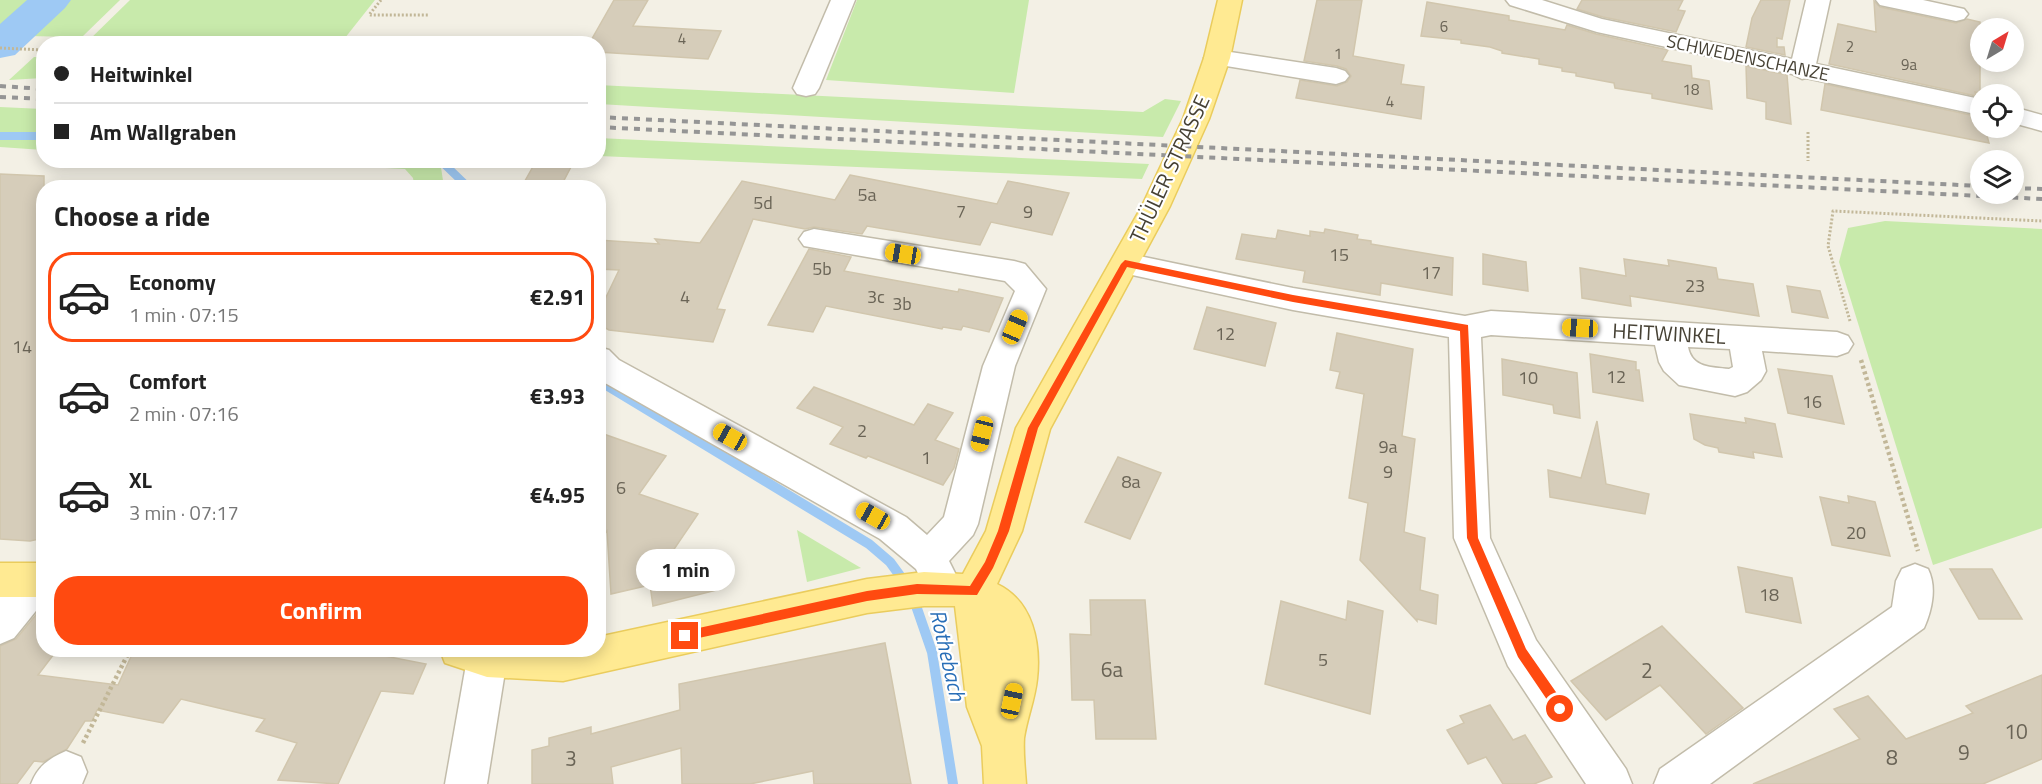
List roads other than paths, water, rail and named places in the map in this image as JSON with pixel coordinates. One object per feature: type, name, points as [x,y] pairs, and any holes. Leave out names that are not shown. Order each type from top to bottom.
[{"type":"main road","name":"THÜLER STRASSE","points":[[941,581],[989,565],[1004,531],[1033,428],[1156,206],[1196,119],[1217,58],[1230,0]]},
{"type":"main road","points":[[0,579],[36,580]]},
{"type":"main road","points":[[606,654],[941,581],[975,621],[987,707],[1004,765]]},
{"type":"main road","points":[[503,657],[563,663],[590,657]]},
{"type":"street","points":[[806,88],[843,0]]},
{"type":"street","name":"SCHWEDENSCHANZE","points":[[1518,0],[1598,25],[1802,71],[1970,105]]},
{"type":"street","points":[[1802,71],[1818,0]]},
{"type":"street","points":[[1888,0],[1956,14]]},
{"type":"street","points":[[1217,58],[1336,76]]},
{"type":"street","points":[[2024,118],[2042,123]]},
{"type":"street","points":[[606,367],[893,528],[941,581],[960,524],[999,366],[1031,289],[1014,272],[814,239]]},
{"type":"street","name":"HEITWINKEL","points":[[1125,264],[1293,299],[1465,328],[1491,323],[1744,338],[1849,341]]},
{"type":"street","points":[[1465,328],[1472,538],[1522,653],[1611,784]]},
{"type":"street","points":[[1670,334],[1675,362],[1691,376],[1736,383],[1750,371],[1744,338]]},
{"type":"street","points":[[1675,784],[1910,616],[1915,581]]},
{"type":"street","points":[[0,626],[36,586]]},
{"type":"street","points":[[466,784],[473,657]]},
{"type":"waterway","points":[[0,46],[51,0]]},
{"type":"waterway","name":"Rothebach","points":[[0,136],[36,136]]},
{"type":"waterway","name":"Rothebach","points":[[448,168],[461,180]]},
{"type":"waterway","name":"Rothebach","points":[[606,385],[869,544],[890,562],[906,584]]},
{"type":"waterway","name":"Rothebach","points":[[913,597],[932,652],[953,784]]},
{"type":"railway","points":[[0,86],[36,88]]},
{"type":"railway","points":[[0,97],[36,99]]},
{"type":"railway","points":[[606,117],[1970,186]]},
{"type":"railway","points":[[606,127],[2042,199]]},
{"type":"railway","points":[[2024,188],[2042,189]]}]
